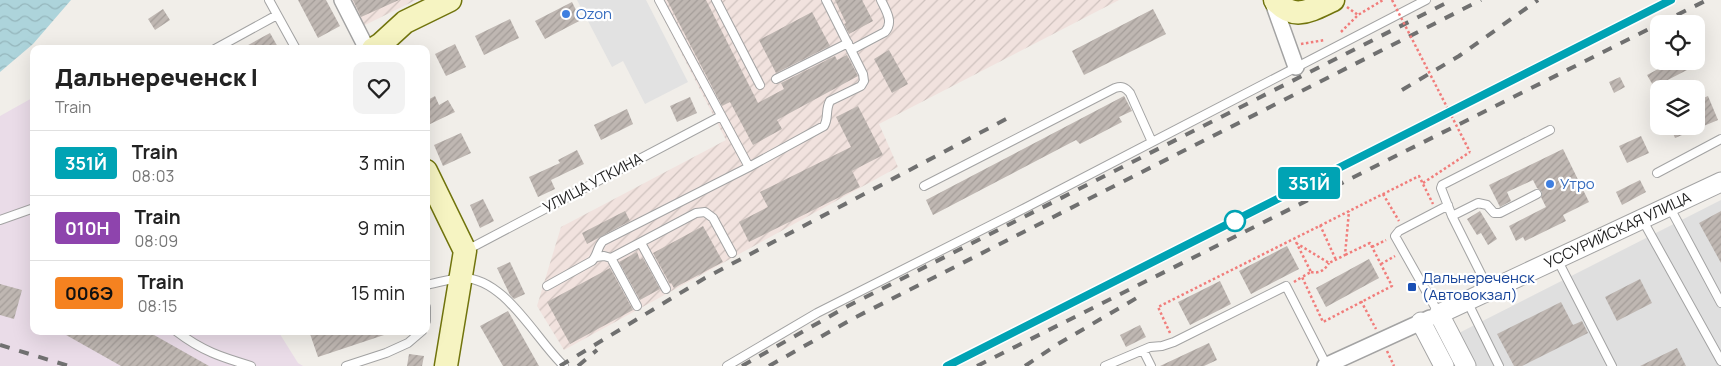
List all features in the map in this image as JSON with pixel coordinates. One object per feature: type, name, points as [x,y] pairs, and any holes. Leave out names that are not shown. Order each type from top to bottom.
[{"type":"main road","points":[[1273,0],[1281,7],[1294,13],[1314,9],[1333,0]]},
{"type":"main road","points":[[379,45],[400,25],[437,3]]},
{"type":"main road","points":[[430,179],[465,251],[446,366]]},
{"type":"street","points":[[342,0],[365,45]]},
{"type":"street","points":[[1273,0],[1296,68]]},
{"type":"street","name":"УССУРИЙСКАЯ УЛИЦА","points":[[1326,366],[1721,182]]},
{"type":"street","points":[[1439,314],[1466,366]]},
{"type":"street","points":[[1422,322],[1444,366]]},
{"type":"lane","points":[[269,0],[294,45]]},
{"type":"lane","points":[[659,0],[749,167]]},
{"type":"lane","points":[[716,0],[760,85]]},
{"type":"lane","points":[[546,286],[592,261],[596,257],[598,248],[604,241],[749,167],[824,126],[827,120],[827,106],[830,102],[861,86],[864,81],[863,74],[826,0]]},
{"type":"lane","points":[[776,79],[885,32],[889,28],[890,22],[881,0]]},
{"type":"lane","points":[[727,366],[817,313],[1426,0]]},
{"type":"lane","points":[[223,45],[277,15]]},
{"type":"lane","points":[[924,186],[1115,88],[1126,88],[1130,93],[1152,142]]},
{"type":"lane","name":"УЛИЦА УТКИНА","points":[[465,251],[721,116]]},
{"type":"lane","points":[[1489,290],[1452,216],[1442,184],[1550,130]]},
{"type":"lane","points":[[1657,173],[1721,139]]},
{"type":"lane","points":[[1452,216],[1478,203],[1487,205],[1494,213],[1500,213],[1538,194]]},
{"type":"lane","points":[[1439,314],[1404,252],[1396,233],[1448,205]]},
{"type":"lane","points":[[1669,206],[1721,303]]},
{"type":"lane","points":[[0,220],[30,209]]},
{"type":"lane","points":[[596,257],[604,256],[611,258],[696,213],[705,212],[714,218],[732,253]]},
{"type":"lane","points":[[1642,218],[1721,361]]},
{"type":"lane","points":[[641,243],[666,290]]},
{"type":"lane","points":[[611,258],[637,306]]},
{"type":"lane","points":[[1557,258],[1612,366]]},
{"type":"lane","points":[[430,284],[460,278],[482,282],[505,299],[564,366]]},
{"type":"lane","points":[[1105,366],[1150,347],[1174,342],[1286,286],[1326,366]]},
{"type":"lane","points":[[1467,301],[1499,366]]},
{"type":"lane","points":[[181,335],[191,343],[211,353],[251,366]]},
{"type":"lane","points":[[346,366],[386,353],[408,343],[419,335]]},
{"type":"lane","points":[[1143,350],[1151,366]]},
{"type":"path","points":[[1338,34],[1358,15],[1384,0]]},
{"type":"path","points":[[1392,0],[1470,152],[1423,183]]},
{"type":"path","points":[[1288,46],[1318,42],[1329,38]]},
{"type":"path","points":[[1174,342],[1158,307],[1419,176],[1437,212]]},
{"type":"path","points":[[1383,194],[1403,229]]},
{"type":"path","points":[[1345,255],[1349,212]]},
{"type":"path","points":[[1320,225],[1336,260]]},
{"type":"path","points":[[1372,247],[1396,236]]},
{"type":"path","points":[[1294,238],[1310,272]]},
{"type":"path","points":[[1296,242],[1330,263]]},
{"type":"path","points":[[1286,286],[1310,272],[1316,273],[1326,268],[1330,263],[1370,243],[1392,286],[1323,322],[1302,277]]},
{"type":"path","points":[[1381,264],[1404,252]]},
{"type":"path","points":[[1362,301],[1382,340]]},
{"type":"shaded area","points":[[349,0],[416,0],[363,26]]},
{"type":"shaded area","points":[[577,0],[646,0],[688,82],[645,104],[623,61],[612,67]]},
{"type":"shaded area","points":[[654,0],[1119,0],[879,124],[898,167],[564,350],[537,306],[561,227],[726,140]]},
{"type":"shaded area","points":[[30,99],[30,335],[280,335],[298,363],[303,366],[0,366],[0,116]]},
{"type":"shaded area","points":[[1721,200],[1721,366],[1473,366],[1457,334]]},
{"type":"water","points":[[0,0],[71,0],[33,44],[0,72]]},
{"type":"building","points":[[298,0],[326,0],[340,26],[318,38]]},
{"type":"building","points":[[353,0],[399,0],[361,17]]},
{"type":"building","points":[[667,0],[706,0],[758,103],[784,89],[781,83],[835,56],[837,60],[847,55],[858,76],[777,120],[782,129],[753,145],[730,102],[722,106]]},
{"type":"building","points":[[835,0],[862,0],[873,21],[849,34]]},
{"type":"building","points":[[572,2],[581,20],[545,39],[535,21]]},
{"type":"building","points":[[163,9],[170,20],[155,30],[148,19]]},
{"type":"building","points":[[1153,9],[1166,34],[1084,75],[1072,51]]},
{"type":"building","points":[[812,12],[830,46],[776,73],[759,40]]},
{"type":"building","points":[[510,19],[519,38],[484,55],[475,36]]},
{"type":"building","points":[[270,33],[277,45],[248,45]]},
{"type":"building","points":[[455,44],[466,67],[446,76],[435,54]]},
{"type":"building","points":[[889,50],[908,84],[892,93],[874,59]]},
{"type":"building","points":[[1656,70],[1687,70],[1668,80],[1650,80],[1647,75]]},
{"type":"building","points":[[1620,77],[1625,87],[1614,93],[1609,82]]},
{"type":"building","points":[[435,96],[439,105],[448,100],[455,112],[430,124],[430,99]]},
{"type":"building","points":[[1124,96],[1132,111],[1119,117],[1122,122],[1080,144],[1076,140],[933,215],[926,200]]},
{"type":"building","points":[[1708,96],[1718,120],[1705,125],[1705,97]]},
{"type":"building","points":[[690,97],[697,113],[677,122],[670,106]]},
{"type":"building","points":[[858,106],[883,155],[852,171],[860,187],[749,242],[739,222],[768,207],[760,192],[851,147],[836,117]]},
{"type":"building","points":[[627,109],[633,124],[601,140],[594,125]]},
{"type":"building","points":[[461,133],[471,153],[443,166],[434,145]]},
{"type":"building","points":[[1641,136],[1649,153],[1627,163],[1619,146]]},
{"type":"building","points":[[1563,149],[1589,202],[1563,215],[1566,221],[1525,241],[1523,237],[1516,241],[1509,226],[1546,207],[1541,197],[1542,192],[1537,188],[1533,180],[1507,192],[1511,201],[1500,207],[1489,185]]},
{"type":"building","points":[[577,150],[584,164],[551,180],[555,189],[538,197],[529,177],[560,163],[558,160]]},
{"type":"building","points":[[1640,180],[1646,192],[1622,205],[1616,192]]},
{"type":"building","points":[[483,199],[494,221],[480,228],[470,205]]},
{"type":"building","points":[[625,211],[630,221],[587,244],[582,233]]},
{"type":"building","points":[[1480,211],[1497,239],[1488,245],[1481,233],[1477,235],[1467,219]]},
{"type":"building","points":[[1721,211],[1721,263],[1699,223]]},
{"type":"building","points":[[703,226],[723,262],[674,288],[653,253]]},
{"type":"building","points":[[1287,246],[1299,269],[1251,294],[1239,271]]},
{"type":"building","points":[[637,252],[640,260],[643,258],[660,289],[640,300],[619,262]]},
{"type":"building","points":[[1369,259],[1379,278],[1326,307],[1316,288]]},
{"type":"building","points":[[510,262],[525,294],[514,299],[510,295],[497,268]]},
{"type":"building","points":[[610,268],[633,310],[570,344],[547,302]]},
{"type":"building","points":[[1640,279],[1652,303],[1617,321],[1605,297]]},
{"type":"building","points":[[1220,281],[1231,304],[1190,325],[1178,302]]},
{"type":"building","points":[[0,284],[22,290],[14,319],[0,315]]},
{"type":"building","points":[[1561,302],[1573,325],[1582,321],[1588,333],[1522,366],[1514,366],[1497,334]]},
{"type":"building","points":[[508,311],[539,366],[503,366],[480,326]]},
{"type":"building","points":[[1140,325],[1146,337],[1126,347],[1120,335]]},
{"type":"building","points":[[66,335],[154,335],[209,366],[121,366]]},
{"type":"building","points":[[310,335],[384,335],[318,357]]},
{"type":"building","points":[[1209,343],[1217,360],[1204,366],[1160,366]]},
{"type":"building","points":[[1677,348],[1686,366],[1640,366]]},
{"type":"building","points":[[409,354],[424,356],[422,366],[407,366]]},
{"type":"railway","points":[[742,366],[848,306],[1452,0]]},
{"type":"railway","points":[[769,366],[854,318],[1481,0]]},
{"type":"railway","points":[[1402,90],[1459,56],[1538,0]]},
{"type":"railway","points":[[947,366],[1671,0]]},
{"type":"railway","points":[[1677,15],[1707,0]]},
{"type":"railway","points":[[977,366],[1650,29]]},
{"type":"railway","points":[[560,366],[705,278],[1010,117]]},
{"type":"railway","points":[[1025,366],[1058,344],[1140,296]]},
{"type":"railway","points":[[0,345],[69,366]]},
{"type":"railway","points":[[578,366],[597,350]]},
{"type":"train","name":"351Й","points":[[947,366],[1671,0]]},
{"type":"place","name":"Ozon","points":[[566,14]]},
{"type":"place","name":"Утро","points":[[1550,184]]},
{"type":"place","name":"Дальнереченск (Автовокзал)","points":[[1412,287]]}]
